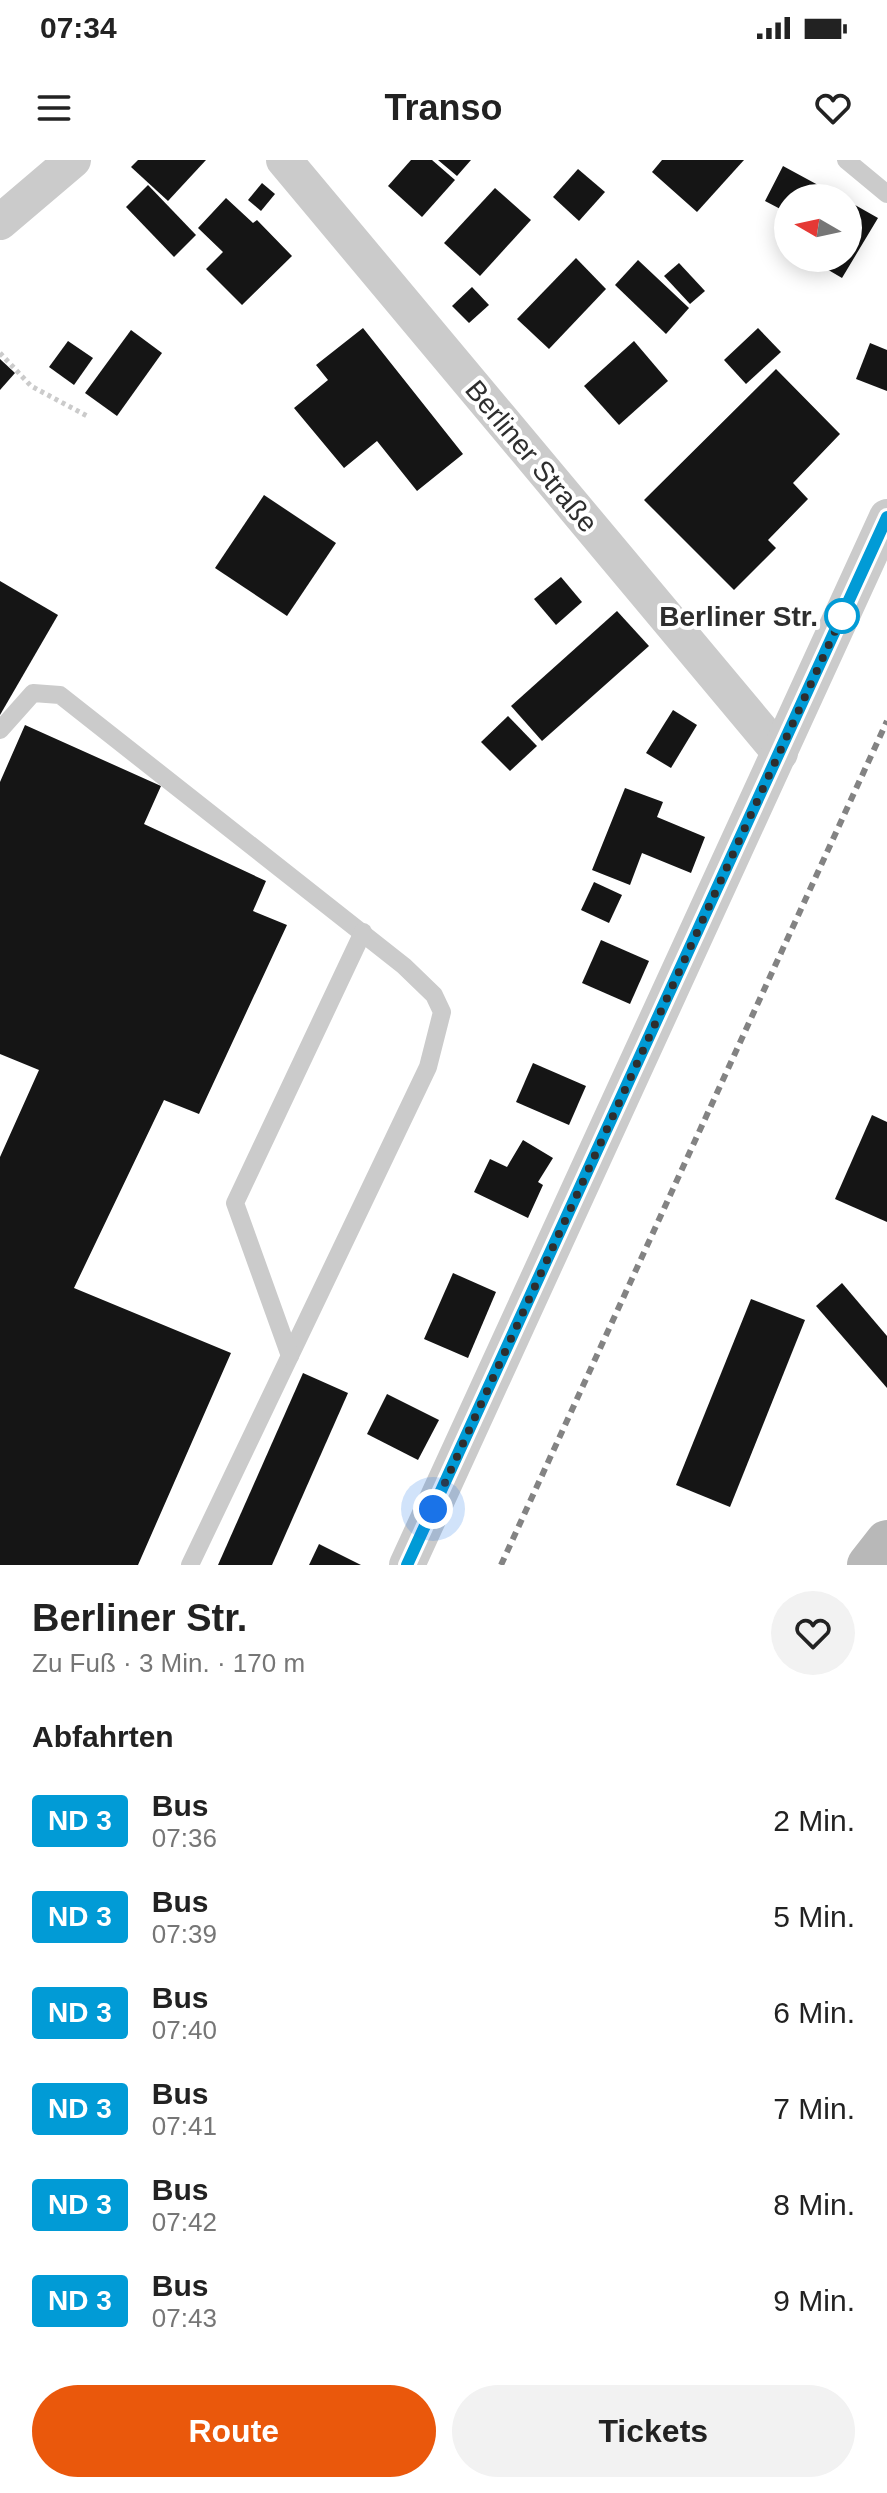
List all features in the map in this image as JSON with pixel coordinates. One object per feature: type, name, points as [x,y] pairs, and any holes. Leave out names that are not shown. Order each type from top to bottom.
[{"type":"main road","points":[[869,1565],[887,1542]]},
{"type":"street","points":[[0,222],[73,160]]},
{"type":"street","name":"Berliner Straße","points":[[284,160],[780,753]]},
{"type":"street","points":[[407,1565],[887,517]]},
{"type":"lane","points":[[846,160],[887,194]]},
{"type":"lane","points":[[0,730],[33,693],[60,695],[404,966],[434,995],[442,1012],[428,1067],[190,1565]]},
{"type":"lane","points":[[290,1356],[235,1203],[363,932]]},
{"type":"path","points":[[0,353],[31,386],[89,417]]},
{"type":"building","points":[[138,160],[206,160],[168,201],[131,167]]},
{"type":"building","points":[[411,160],[432,160],[455,180],[422,217],[388,186]]},
{"type":"building","points":[[438,160],[471,160],[457,176]]},
{"type":"building","points":[[662,160],[744,160],[697,212],[652,172]]},
{"type":"building","points":[[783,166],[816,184],[774,184],[774,206],[765,201]]},
{"type":"building","points":[[578,169],[605,192],[579,221],[553,197]]},
{"type":"building","points":[[262,183],[275,194],[261,211],[248,200]]},
{"type":"building","points":[[148,185],[196,235],[174,257],[126,207]]},
{"type":"building","points":[[495,188],[531,220],[480,276],[444,243]]},
{"type":"building","points":[[226,198],[253,223],[257,220],[292,256],[242,305],[206,269],[223,252],[198,228]]},
{"type":"building","points":[[862,209],[878,218],[862,245]]},
{"type":"building","points":[[576,258],[606,289],[549,349],[517,319]]},
{"type":"building","points":[[638,260],[689,308],[666,334],[615,285]]},
{"type":"building","points":[[679,263],[705,291],[690,304],[664,276]]},
{"type":"building","points":[[832,272],[846,272],[842,278]]},
{"type":"building","points":[[472,287],[489,305],[469,323],[452,306]]},
{"type":"building","points":[[363,328],[463,454],[417,491],[377,441],[344,468],[294,408],[328,380],[316,365]]},
{"type":"building","points":[[758,328],[781,352],[746,384],[724,360]]},
{"type":"building","points":[[131,330],[162,353],[117,416],[85,393]]},
{"type":"building","points":[[68,341],[93,358],[74,385],[49,367]]},
{"type":"building","points":[[634,341],[668,381],[619,425],[584,386]]},
{"type":"building","points":[[870,343],[887,350],[887,391],[856,379]]},
{"type":"building","points":[[0,359],[15,373],[0,390]]},
{"type":"building","points":[[776,369],[840,434],[793,483],[808,499],[768,540],[776,548],[734,590],[644,500]]},
{"type":"building","points":[[264,495],[336,543],[287,616],[215,568]]},
{"type":"building","points":[[561,577],[582,602],[556,625],[534,599]]},
{"type":"building","points":[[0,581],[58,615],[0,715]]},
{"type":"building","points":[[617,611],[649,646],[542,741],[511,706]]},
{"type":"building","points":[[673,710],[697,725],[671,768],[646,753]]},
{"type":"building","points":[[508,716],[537,746],[510,771],[481,742]]},
{"type":"building","points":[[25,725],[161,786],[144,824],[266,881],[253,911],[287,925],[199,1114],[164,1100],[74,1288],[231,1353],[138,1565],[0,1565],[0,1157],[39,1070],[0,1054],[0,782]]},
{"type":"building","points":[[625,788],[663,802],[657,817],[705,837],[691,873],[642,853],[630,885],[592,870]]},
{"type":"building","points":[[594,882],[622,895],[609,923],[581,910]]},
{"type":"building","points":[[601,940],[649,961],[630,1004],[582,983]]},
{"type":"building","points":[[533,1063],[586,1086],[569,1125],[516,1102]]},
{"type":"building","points":[[872,1115],[887,1122],[887,1222],[835,1199]]},
{"type":"building","points":[[523,1140],[553,1158],[538,1182],[543,1185],[528,1218],[474,1192],[490,1159],[507,1167]]},
{"type":"building","points":[[453,1273],[496,1292],[468,1358],[424,1339]]},
{"type":"building","points":[[842,1283],[887,1336],[887,1388],[816,1306]]},
{"type":"building","points":[[751,1299],[805,1320],[730,1507],[676,1485]]},
{"type":"building","points":[[303,1373],[348,1393],[272,1565],[218,1565]]},
{"type":"building","points":[[387,1394],[439,1420],[418,1460],[367,1434]]},
{"type":"building","points":[[319,1544],[361,1565],[309,1565]]},
{"type":"railway","points":[[501,1565],[887,721]]},
{"type":"bus line","points":[[407,1565],[887,517]]},
{"type":"place","name":"Berliner Str.","points":[[842,616]]},
{"type":"route","points":[[433,1509],[842,616]]}]
